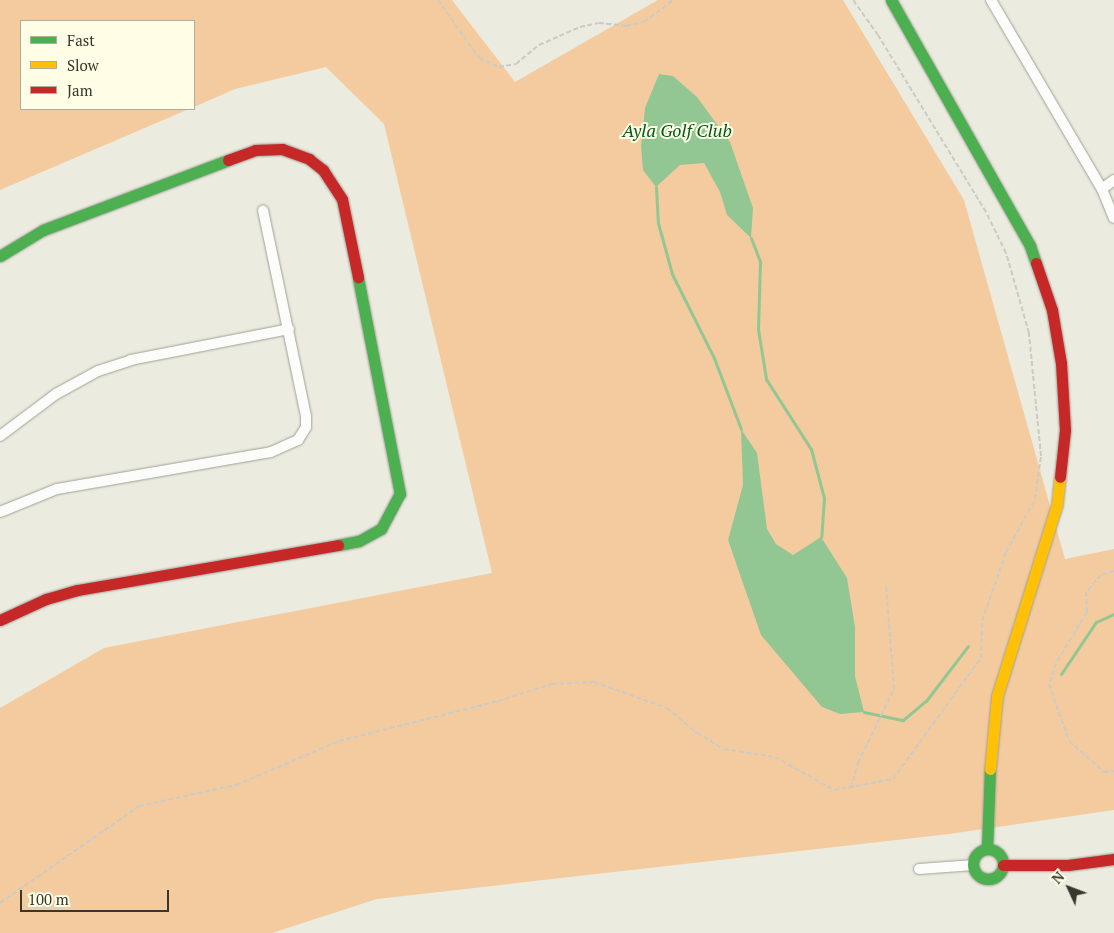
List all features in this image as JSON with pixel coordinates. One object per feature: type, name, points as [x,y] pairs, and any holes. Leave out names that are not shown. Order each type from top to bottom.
[{"type":"street","points":[[891,0],[1027,240],[1052,310],[1061,363],[1065,430],[1060,486],[1054,522],[1012,644],[997,696],[990,756],[987,849]]},
{"type":"street","points":[[991,0],[1102,189],[1114,218]]},
{"type":"street","points":[[0,256],[43,230],[246,153],[282,149],[309,159],[323,170],[342,199],[400,488],[397,504],[388,520],[381,529],[359,541],[78,590],[46,600],[0,620]]},
{"type":"street","points":[[1102,189],[1114,180]]},
{"type":"street","points":[[0,512],[28,499],[87,482],[271,452],[293,445],[303,434],[306,416],[264,210]]},
{"type":"street","points":[[0,436],[56,394],[98,371],[131,360],[289,328]]},
{"type":"street","points":[[987,849],[1001,855],[1003,865],[999,874],[991,879],[977,874],[974,865],[976,856],[987,849]]},
{"type":"street","points":[[1003,865],[1068,865],[1114,859]]},
{"type":"street","points":[[918,869],[974,865]]},
{"type":"path","points":[[438,0],[479,58],[488,64],[505,67],[516,64],[545,41],[580,27],[599,23],[626,26],[644,22],[673,0]]},
{"type":"path","points":[[0,903],[139,806],[236,785],[303,759],[339,741],[498,701],[552,684],[594,682],[667,708],[697,733],[724,749],[775,757],[834,790],[893,779],[981,658],[982,621],[1006,552],[1034,499],[1041,456],[1029,333],[1006,253],[981,204],[878,36],[852,0]]},
{"type":"path","points":[[1114,571],[1101,575],[1086,592],[1087,612],[1056,663],[1050,684],[1069,740],[1104,772],[1114,771]]},
{"type":"path","points":[[851,788],[858,763],[887,705],[895,681],[886,585]]},
{"type":"shaded area","points":[[0,0],[452,0],[515,82],[658,0],[843,0],[964,200],[1065,559],[1114,549],[1114,810],[949,834],[377,899],[272,933],[0,933],[0,708],[104,648],[492,573],[384,124],[326,67],[235,89],[195,107],[195,20],[20,20],[20,110],[187,110],[0,190]]},
{"type":"water","name":"Ayla Golf Club","points":[[659,74],[673,76],[697,97],[730,142],[753,208],[751,238],[727,215],[720,192],[704,163],[680,165],[656,187],[643,170],[641,146],[645,108]]},
{"type":"water","points":[[741,429],[757,453],[767,529],[776,544],[793,555],[821,537],[847,578],[855,627],[855,676],[864,712],[840,714],[822,707],[761,635],[728,540],[743,485]]},
{"type":"waterway","points":[[656,187],[658,223],[672,274],[714,358],[741,429]]},
{"type":"waterway","points":[[751,238],[760,262],[758,329],[766,379],[811,449],[824,498],[821,537]]},
{"type":"waterway","points":[[1061,674],[1096,622],[1114,614]]},
{"type":"waterway","points":[[864,712],[903,720],[926,701],[968,646]]},
{"type":"traffic: fast","points":[[891,0],[1030,246],[1036,263]]},
{"type":"traffic: fast","points":[[0,256],[43,230],[228,160]]},
{"type":"traffic: fast","points":[[338,545],[359,541],[381,529],[400,494],[358,277]]},
{"type":"traffic: fast","points":[[987,849],[990,769]]},
{"type":"traffic: fast","points":[[988,849],[994,850],[1002,858],[1003,864],[1002,870],[994,878],[988,879],[982,878],[974,870],[973,864],[974,858],[982,850],[988,849]]},
{"type":"traffic: slow","points":[[990,769],[997,696],[1057,504],[1060,477]]},
{"type":"traffic: jam","points":[[228,160],[255,150],[282,149],[309,159],[323,170],[342,199],[358,277]]},
{"type":"traffic: jam","points":[[1036,263],[1052,310],[1061,363],[1065,430],[1060,477]]},
{"type":"traffic: jam","points":[[0,620],[46,599],[78,590],[338,545]]},
{"type":"traffic: jam","points":[[1003,865],[1068,865],[1114,859]]}]
